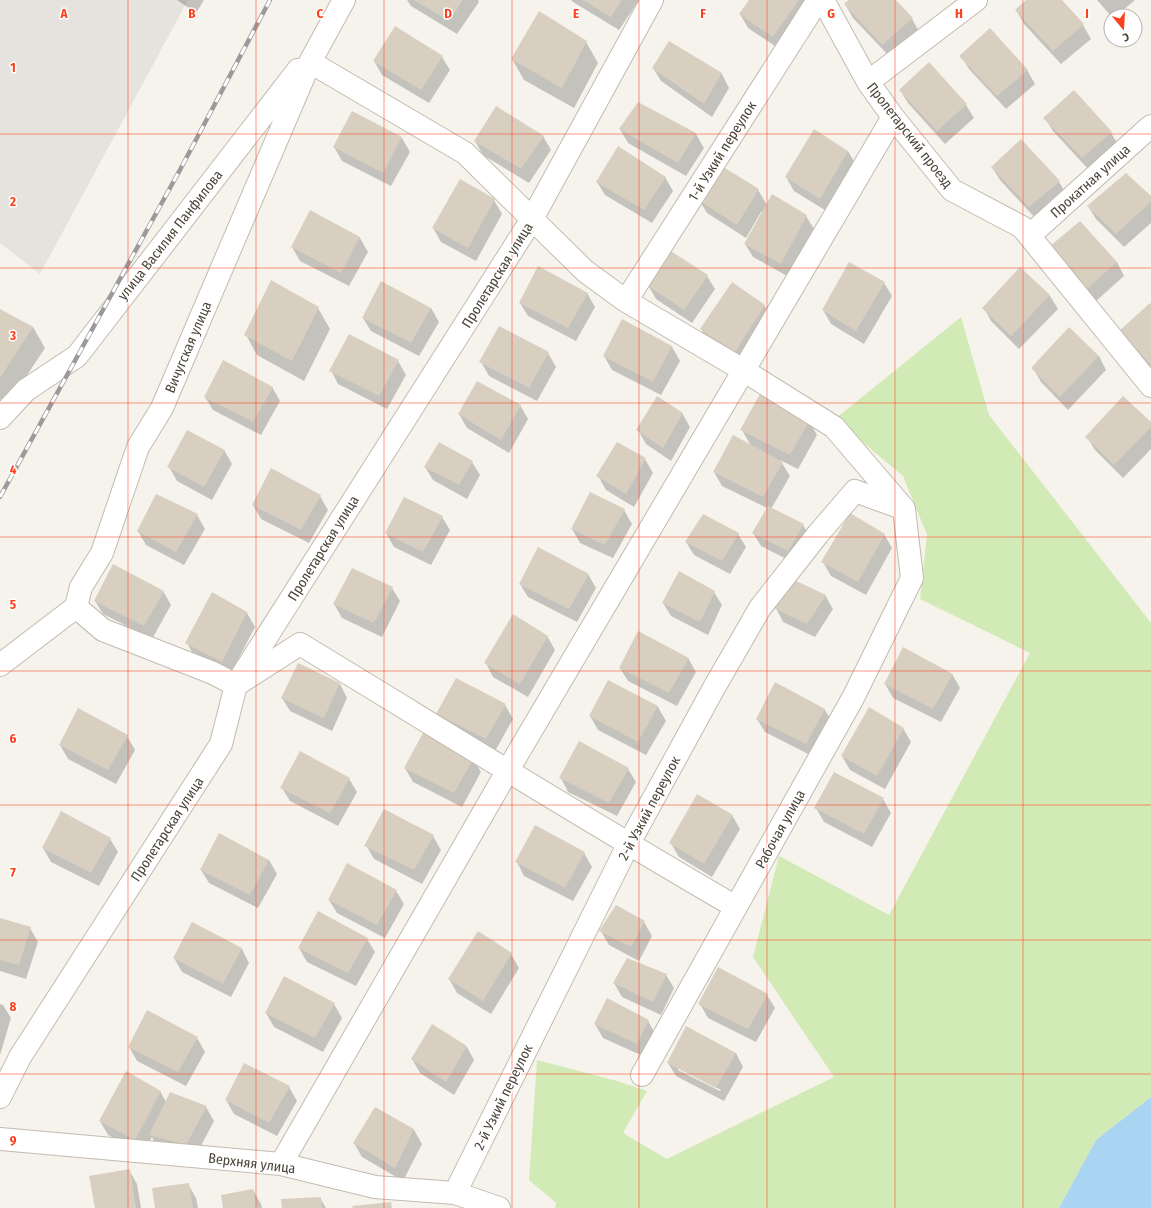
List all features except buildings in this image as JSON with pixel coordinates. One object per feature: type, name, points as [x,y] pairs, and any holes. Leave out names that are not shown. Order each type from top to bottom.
[{"type":"street","name":"Вичугская улица","points":[[76,607],[81,588],[102,553],[138,447],[162,408],[310,62],[344,0]]},
{"type":"street","name":"Пролетарская улица","points":[[0,1097],[20,1057],[222,744],[236,685],[532,219],[652,0]]},
{"type":"street","name":"1-й Узкий переулок","points":[[626,301],[818,0]]},
{"type":"street","name":"Пролетарский проезд","points":[[823,0],[868,82],[893,117],[952,190],[1022,227],[1151,386]]},
{"type":"street","points":[[868,82],[976,0]]},
{"type":"street","name":"улица Василия Панфилова","points":[[0,418],[26,390],[77,356],[324,36]]},
{"type":"street","points":[[310,62],[464,153],[585,271],[626,301],[743,370],[834,428],[904,509]]},
{"type":"street","points":[[281,1164],[508,770],[893,117]]},
{"type":"street","name":"Прокатная улица","points":[[1029,236],[1151,126]]},
{"type":"street","name":"2-й Узкий переулок","points":[[455,1193],[628,845],[715,686],[760,608],[818,534],[855,491],[904,509]]},
{"type":"street","name":"Рабочая улица","points":[[642,1075],[854,696],[912,578],[904,509]]},
{"type":"street","points":[[0,665],[76,607],[102,630],[213,673],[236,685],[300,644],[508,770],[628,845],[736,907]]},
{"type":"street","name":"Верхняя улица","points":[[0,1139],[281,1164],[375,1187],[455,1193],[499,1208]]},
{"type":"shaded area","points":[[0,0],[188,0],[40,274],[0,243]]},
{"type":"green space","points":[[961,317],[989,415],[1151,623],[1151,1097],[1096,1140],[1059,1208],[555,1208],[556,1203],[529,1180],[537,1060],[617,1081],[647,1091],[623,1133],[667,1159],[834,1077],[753,957],[779,856],[889,915],[1030,653],[920,599],[927,535],[903,476],[835,419]]},
{"type":"water","points":[[1151,1097],[1151,1208],[1059,1208],[1096,1140]]},
{"type":"railway","points":[[0,497],[181,168],[270,0]]}]
